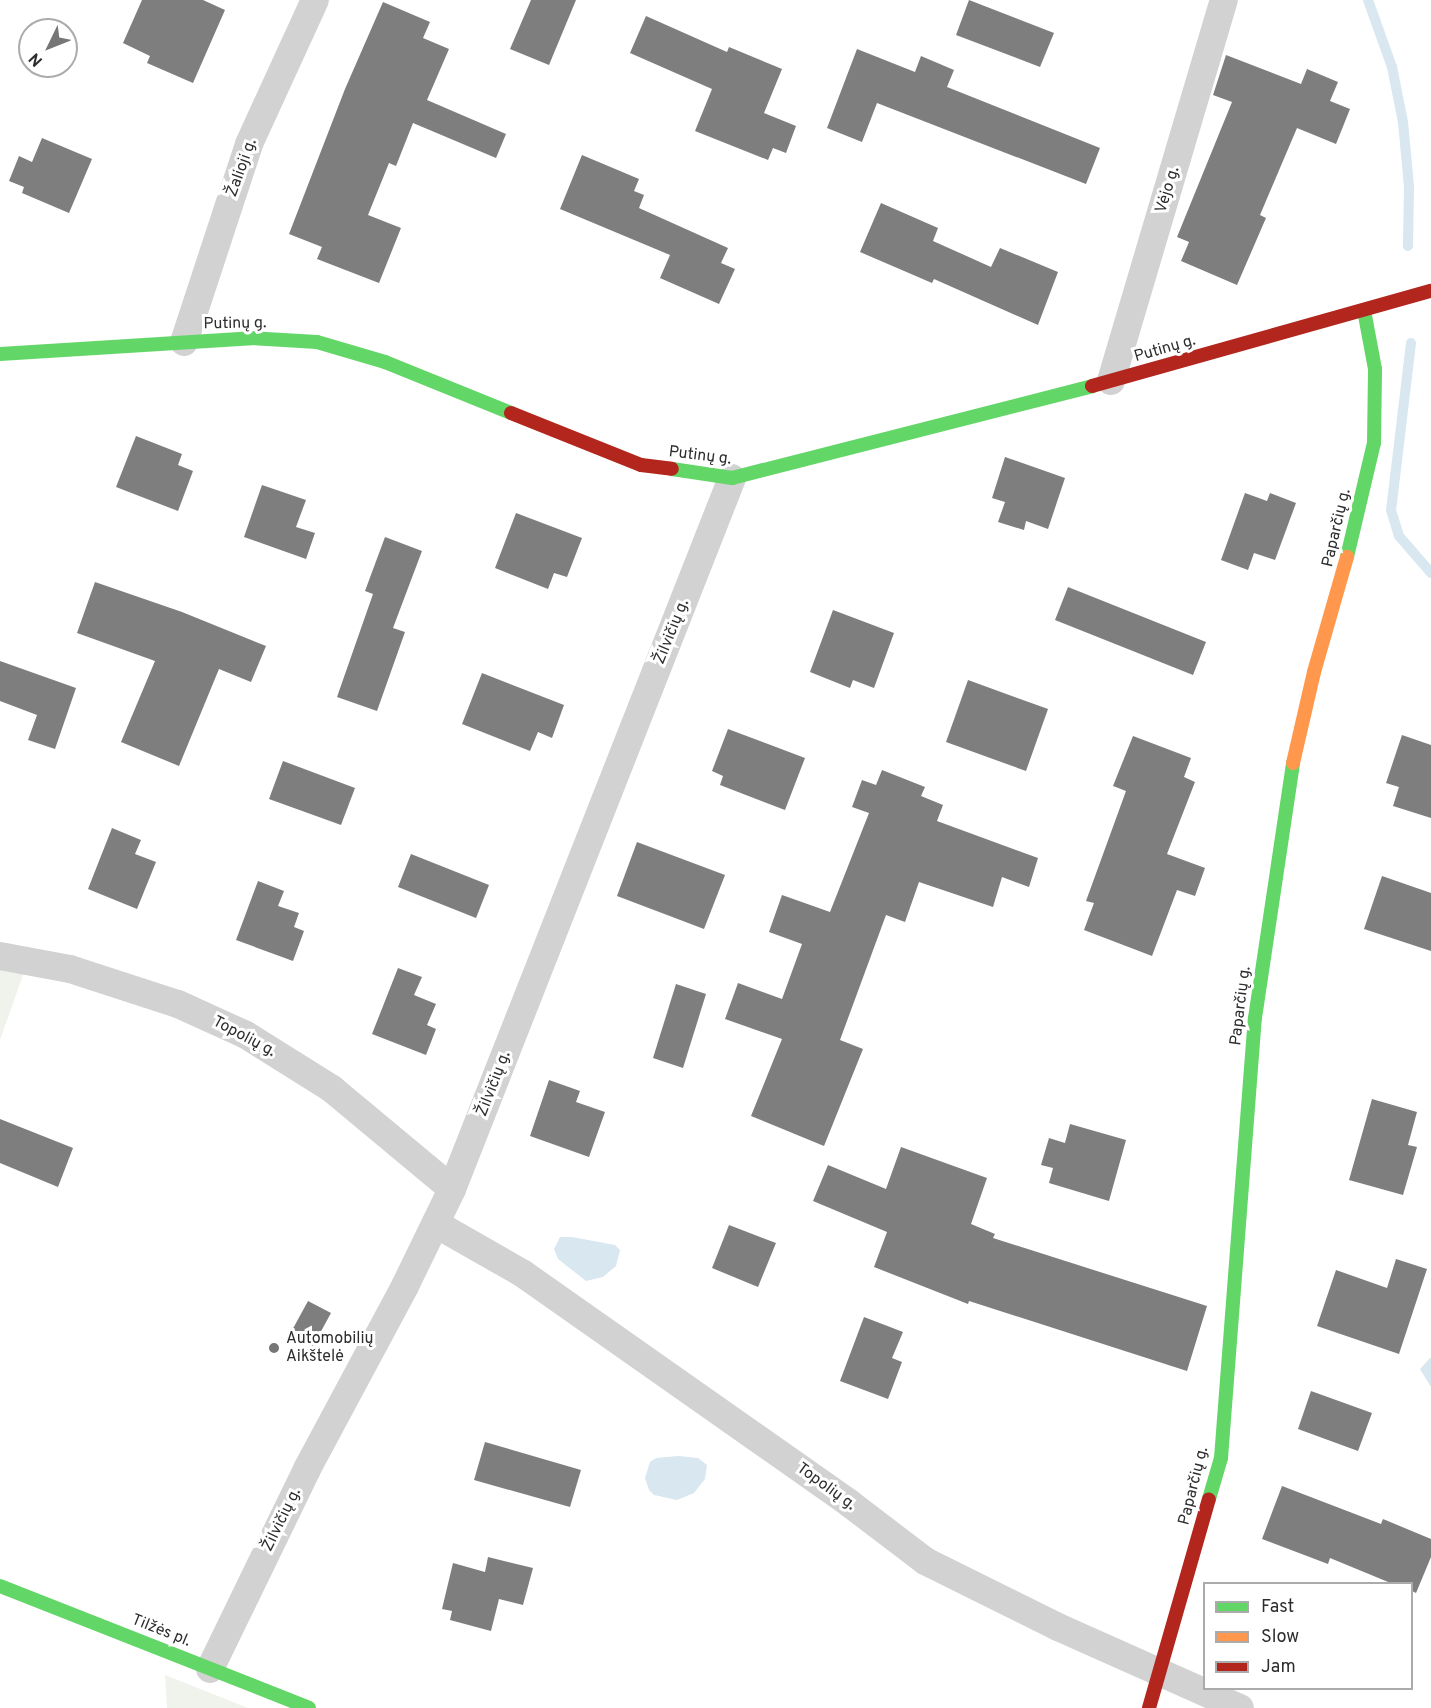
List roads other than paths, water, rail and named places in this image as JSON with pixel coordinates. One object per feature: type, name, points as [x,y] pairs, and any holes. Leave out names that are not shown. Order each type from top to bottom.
[{"type":"main road","name":"Putinų g.","points":[[0,354],[251,338],[317,342],[385,362],[641,465],[732,478],[1111,381],[1431,291]]},
{"type":"main road","name":"Paparčių g.","points":[[1149,1708],[1221,1458],[1255,1018],[1287,791],[1314,672],[1342,578],[1374,443],[1375,369],[1364,309]]},
{"type":"main road","name":"Tilžės pl.","points":[[0,1586],[309,1708]]},
{"type":"street","name":"Žalioji g.","points":[[184,342],[249,144],[315,0]]},
{"type":"street","name":"Vėjo g.","points":[[1111,381],[1224,0]]},
{"type":"street","name":"Žilvičių g.","points":[[210,1669],[307,1469],[436,1224],[452,1189],[732,478]]},
{"type":"street","name":"Topolių g.","points":[[0,956],[81,973],[178,1004],[246,1035],[332,1089],[452,1189]]},
{"type":"street","name":"Topolių g.","points":[[436,1224],[522,1273],[849,1503],[925,1561],[1058,1627],[1240,1708]]},
{"type":"waterway","points":[[1368,0],[1392,67],[1403,122],[1409,187],[1408,246]]},
{"type":"waterway","points":[[1411,343],[1391,510],[1399,536],[1431,573]]},
{"type":"place","name":"Automobilių Aikštelė","points":[[274,1348]]}]
